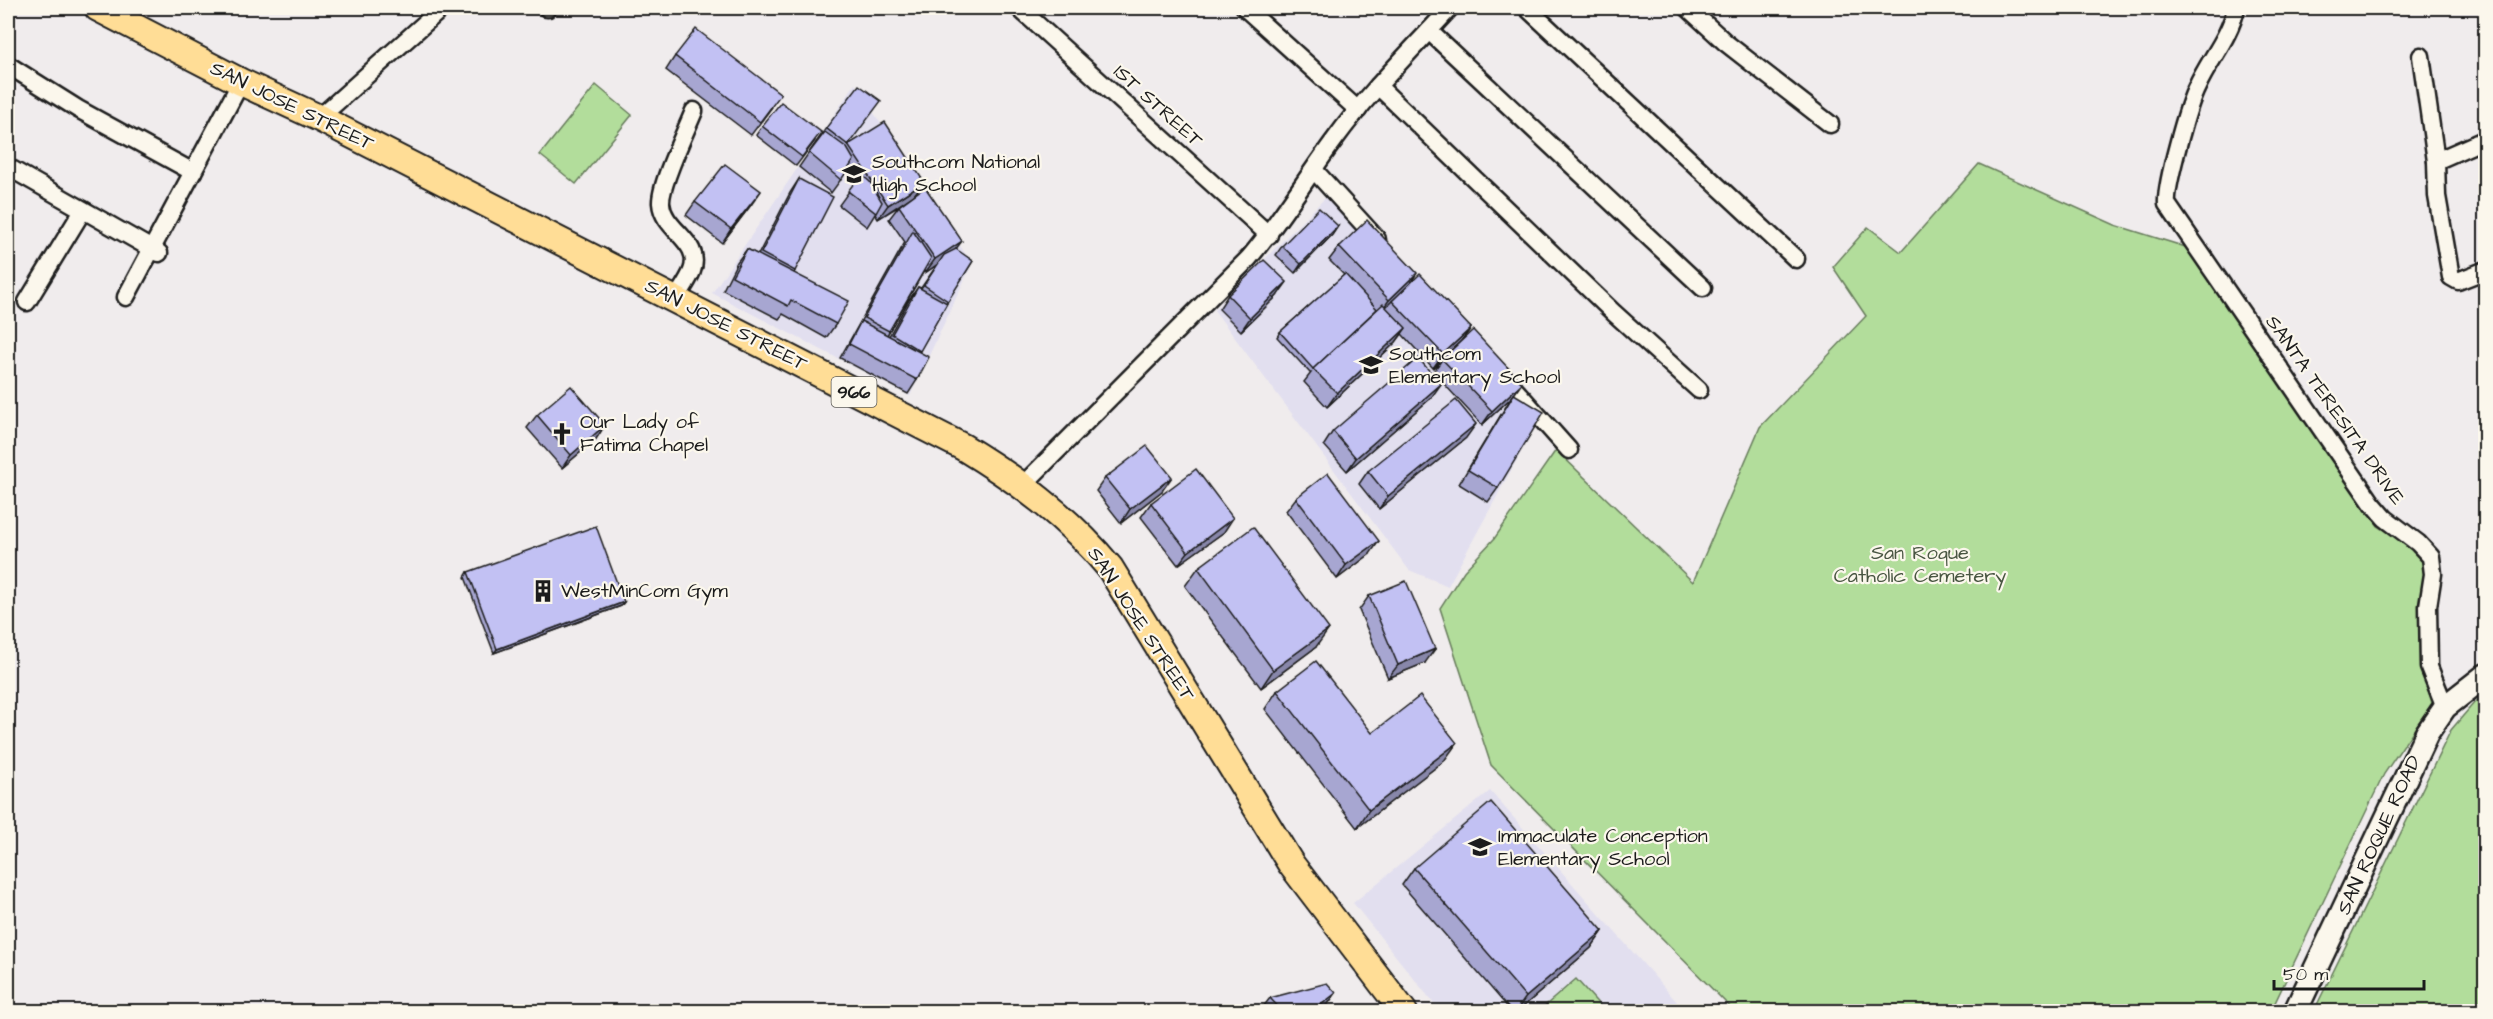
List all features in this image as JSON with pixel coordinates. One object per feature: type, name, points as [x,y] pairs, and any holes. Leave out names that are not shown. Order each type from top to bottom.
[{"type":"main road","name":"SAN JOSE STREET","points":[[98,8],[676,299],[963,447],[1023,485],[1085,538],[1110,568],[1291,864],[1404,1011]]},
{"type":"main road","name":"SAN ROQUE ROAD","points":[[2295,1011],[2427,734],[2445,707],[2486,675]]},
{"type":"street","points":[[319,118],[442,8]]},
{"type":"street","name":"1ST STREET","points":[[1019,8],[1269,235]]},
{"type":"street","points":[[1245,8],[1358,110]]},
{"type":"street","points":[[1023,485],[1269,235],[1358,110],[1450,8]]},
{"type":"street","points":[[1527,8],[1797,259]]},
{"type":"street","points":[[1688,8],[1726,43],[1830,124]]},
{"type":"street","name":"SANTA TERESITA DRIVE","points":[[2236,8],[2234,19],[2222,44],[2196,88],[2171,174],[2166,200],[2170,211],[2372,503],[2391,524],[2418,543],[2431,557],[2433,574],[2428,606],[2429,667],[2445,707]]},
{"type":"street","points":[[1429,31],[1703,288]]},
{"type":"street","points":[[2421,56],[2436,161],[2437,196],[2451,277],[2458,281],[2486,270]]},
{"type":"street","points":[[8,65],[78,109],[193,172]]},
{"type":"street","points":[[126,297],[156,251],[193,172],[241,82]]},
{"type":"street","points":[[1378,86],[1614,313],[1699,390]]},
{"type":"street","points":[[676,299],[692,270],[694,259],[689,244],[670,225],[661,202],[664,188],[694,111]]},
{"type":"street","points":[[2436,161],[2486,140]]},
{"type":"street","points":[[8,167],[156,251]]},
{"type":"street","points":[[1314,170],[1385,248]]},
{"type":"street","points":[[27,302],[83,210]]},
{"type":"street","points":[[1488,360],[1569,450]]},
{"type":"shaded area","name":"Southcom National High School","points":[[855,84],[972,264],[910,396],[712,293]]},
{"type":"shaded area","name":"Southcom Elementary School","points":[[1327,196],[1538,421],[1448,586],[1409,570],[1214,310]]},
{"type":"shaded area","name":"Immaculate Conception Elementary School","points":[[1490,791],[1685,1011],[1440,1011],[1353,903]]},
{"type":"green space","points":[[596,85],[632,115],[576,184],[540,155]]},
{"type":"green space","name":"San Roque Catholic Cemetery","points":[[1979,164],[2115,225],[2192,249],[2378,526],[2418,551],[2425,569],[2421,666],[2432,703],[2384,774],[2271,1011],[1734,1011],[1491,765],[1440,608],[1464,571],[1494,539],[1556,450],[1693,582],[1760,427],[1866,316],[1833,267],[1868,227],[1901,252]]},
{"type":"green space","points":[[2485,695],[2485,1011],[2314,1011],[2451,730],[2474,703]]},
{"type":"green space","points":[[1576,979],[1603,1009],[1600,1012],[1539,1011]]},
{"type":"building","points":[[696,29],[781,94],[760,122],[675,56]]},
{"type":"building","points":[[859,85],[881,101],[848,145],[826,128]]},
{"type":"building","points":[[781,102],[821,132],[802,157],[762,126]]},
{"type":"building","points":[[885,122],[924,182],[888,205],[848,145]]},
{"type":"building","points":[[825,132],[847,148],[854,160],[841,180],[809,153]]},
{"type":"building","points":[[725,164],[761,191],[731,229],[695,202]]},
{"type":"building","points":[[861,174],[870,182],[882,202],[876,213],[848,191]]},
{"type":"building","points":[[799,179],[833,197],[795,271],[761,253]]},
{"type":"building","points":[[925,187],[962,241],[935,259],[899,206]]},
{"type":"building","points":[[1319,208],[1338,226],[1301,264],[1282,246]]},
{"type":"building","points":[[1367,220],[1417,273],[1389,300],[1339,247]]},
{"type":"building","points":[[913,231],[931,258],[889,331],[864,318]]},
{"type":"building","points":[[747,249],[849,301],[836,324],[791,300],[788,306],[732,276]]},
{"type":"building","points":[[956,249],[973,261],[948,301],[924,285],[944,255]]},
{"type":"building","points":[[1264,260],[1287,282],[1250,318],[1228,295]]},
{"type":"building","points":[[1345,274],[1377,309],[1313,369],[1280,332]]},
{"type":"building","points":[[1420,274],[1471,328],[1443,354],[1392,301]]},
{"type":"building","points":[[918,287],[947,303],[920,351],[892,334]]},
{"type":"building","points":[[1383,304],[1406,328],[1337,393],[1313,369]]},
{"type":"building","points":[[861,321],[929,357],[917,380],[849,344]]},
{"type":"building","points":[[1473,330],[1522,383],[1492,411],[1442,359]]},
{"type":"building","points":[[1418,358],[1441,384],[1356,458],[1333,431]]},
{"type":"building","points":[[571,386],[605,425],[571,455],[537,415]]},
{"type":"building","points":[[1514,394],[1544,412],[1498,488],[1468,470]]},
{"type":"building","points":[[1456,400],[1476,424],[1388,496],[1368,471]]},
{"type":"building","points":[[1147,446],[1172,477],[1130,509],[1105,478]]},
{"type":"building","points":[[1196,469],[1233,518],[1188,552],[1151,503]]},
{"type":"building","points":[[1328,473],[1379,541],[1346,565],[1296,498]]},
{"type":"building","name":"WestMinCom Gym","points":[[596,526],[624,602],[497,649],[468,572]]},
{"type":"building","points":[[1253,527],[1329,629],[1273,670],[1198,568]]},
{"type":"building","points":[[1406,581],[1435,649],[1398,665],[1369,596]]},
{"type":"building","points":[[1316,661],[1372,733],[1420,696],[1457,743],[1369,810],[1277,691]]},
{"type":"building","points":[[1491,802],[1603,931],[1526,997],[1414,868]]},
{"type":"building","points":[[1327,983],[1336,993],[1313,1011],[1282,1011],[1270,998]]},
{"type":"place","name":"Southcom National High School","points":[[854,174]]},
{"type":"place","name":"Southcom Elementary School","points":[[1371,365]]},
{"type":"place","name":"Our Lady of Fatima Chapel","points":[[562,434]]},
{"type":"place","name":"WestMinCom Gym","points":[[543,591]]},
{"type":"place","name":"Immaculate Conception Elementary School","points":[[1480,847]]}]
